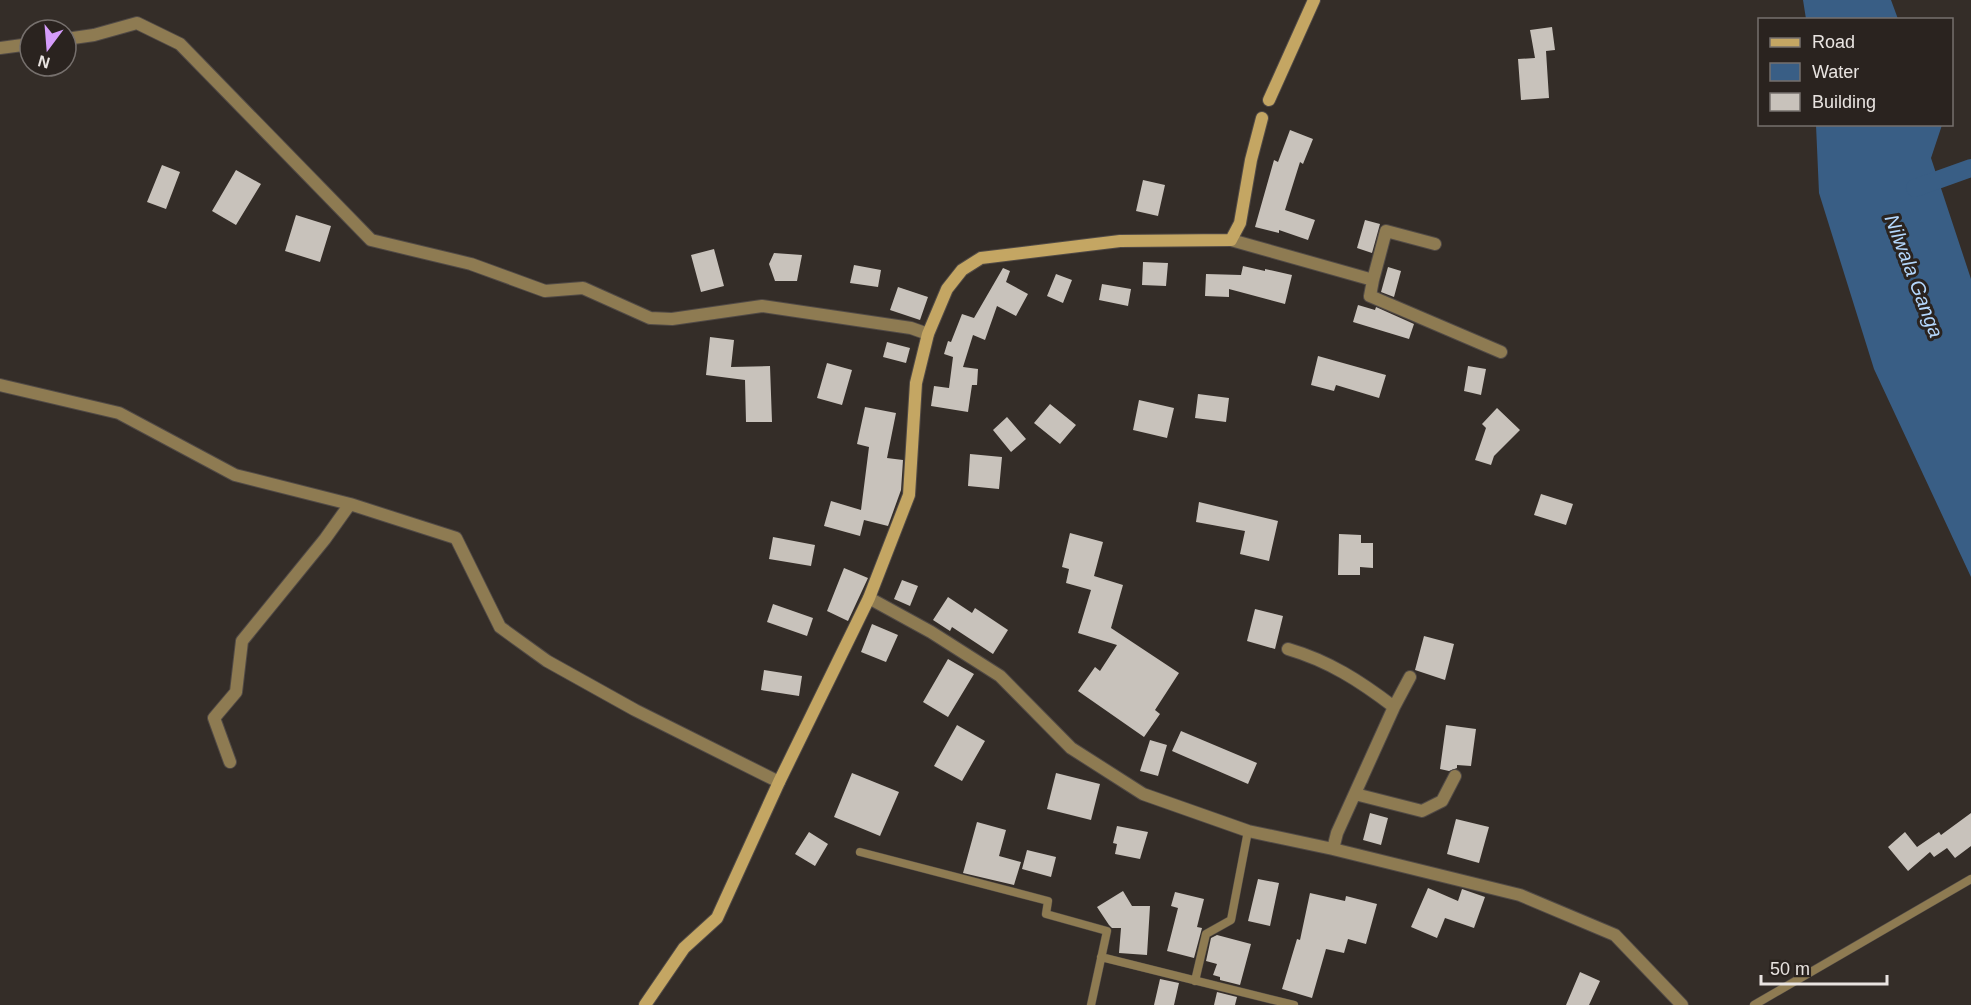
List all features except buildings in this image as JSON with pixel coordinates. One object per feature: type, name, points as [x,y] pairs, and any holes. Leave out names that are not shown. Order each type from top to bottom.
[{"type":"main road","points":[[1269,100],[1314,0]]},
{"type":"main road","points":[[645,1005],[684,948],[717,918],[779,782],[869,598],[909,495],[916,383],[928,334],[947,289],[962,270],[981,258],[1120,241],[1231,240],[1240,223],[1251,160],[1262,118]]},
{"type":"street","points":[[78,37],[137,23],[180,44],[370,240],[471,264],[545,291],[583,288],[650,318],[672,319],[762,306],[911,328],[928,334]]},
{"type":"street","points":[[0,48],[18,46]]},
{"type":"street","points":[[1435,244],[1386,231],[1372,280],[1370,296],[1501,352]]},
{"type":"street","points":[[1231,240],[1372,280]]},
{"type":"street","points":[[0,385],[119,413],[235,476],[350,504],[456,538],[500,627],[547,661],[615,699],[779,782]]},
{"type":"street","points":[[230,762],[214,718],[236,692],[242,641],[325,539],[350,504]]},
{"type":"street","points":[[869,598],[931,632],[1000,676],[1071,748],[1143,794],[1248,831],[1333,849],[1520,895],[1615,935],[1682,1005]]},
{"type":"street","points":[[1288,649],[1316,657],[1364,684],[1394,707]]},
{"type":"street","points":[[1333,849],[1337,833],[1410,677]]},
{"type":"street","points":[[1355,794],[1422,811],[1443,801],[1455,776]]},
{"type":"lane","points":[[1195,981],[1206,934],[1231,920],[1248,831]]},
{"type":"lane","points":[[860,852],[1048,901],[1046,914],[1107,931],[1091,1005]]},
{"type":"lane","points":[[1754,1005],[1971,879]]},
{"type":"lane","points":[[1101,957],[1262,1001],[1294,1005]]},
{"type":"water","points":[[1803,0],[1891,0],[1898,18],[1806,18]]},
{"type":"water","name":"Nilwala Ganga","points":[[1816,126],[1942,126],[1931,158],[1971,279],[1971,577],[1874,369],[1819,193]]},
{"type":"waterway","points":[[1915,188],[1971,168]]}]
